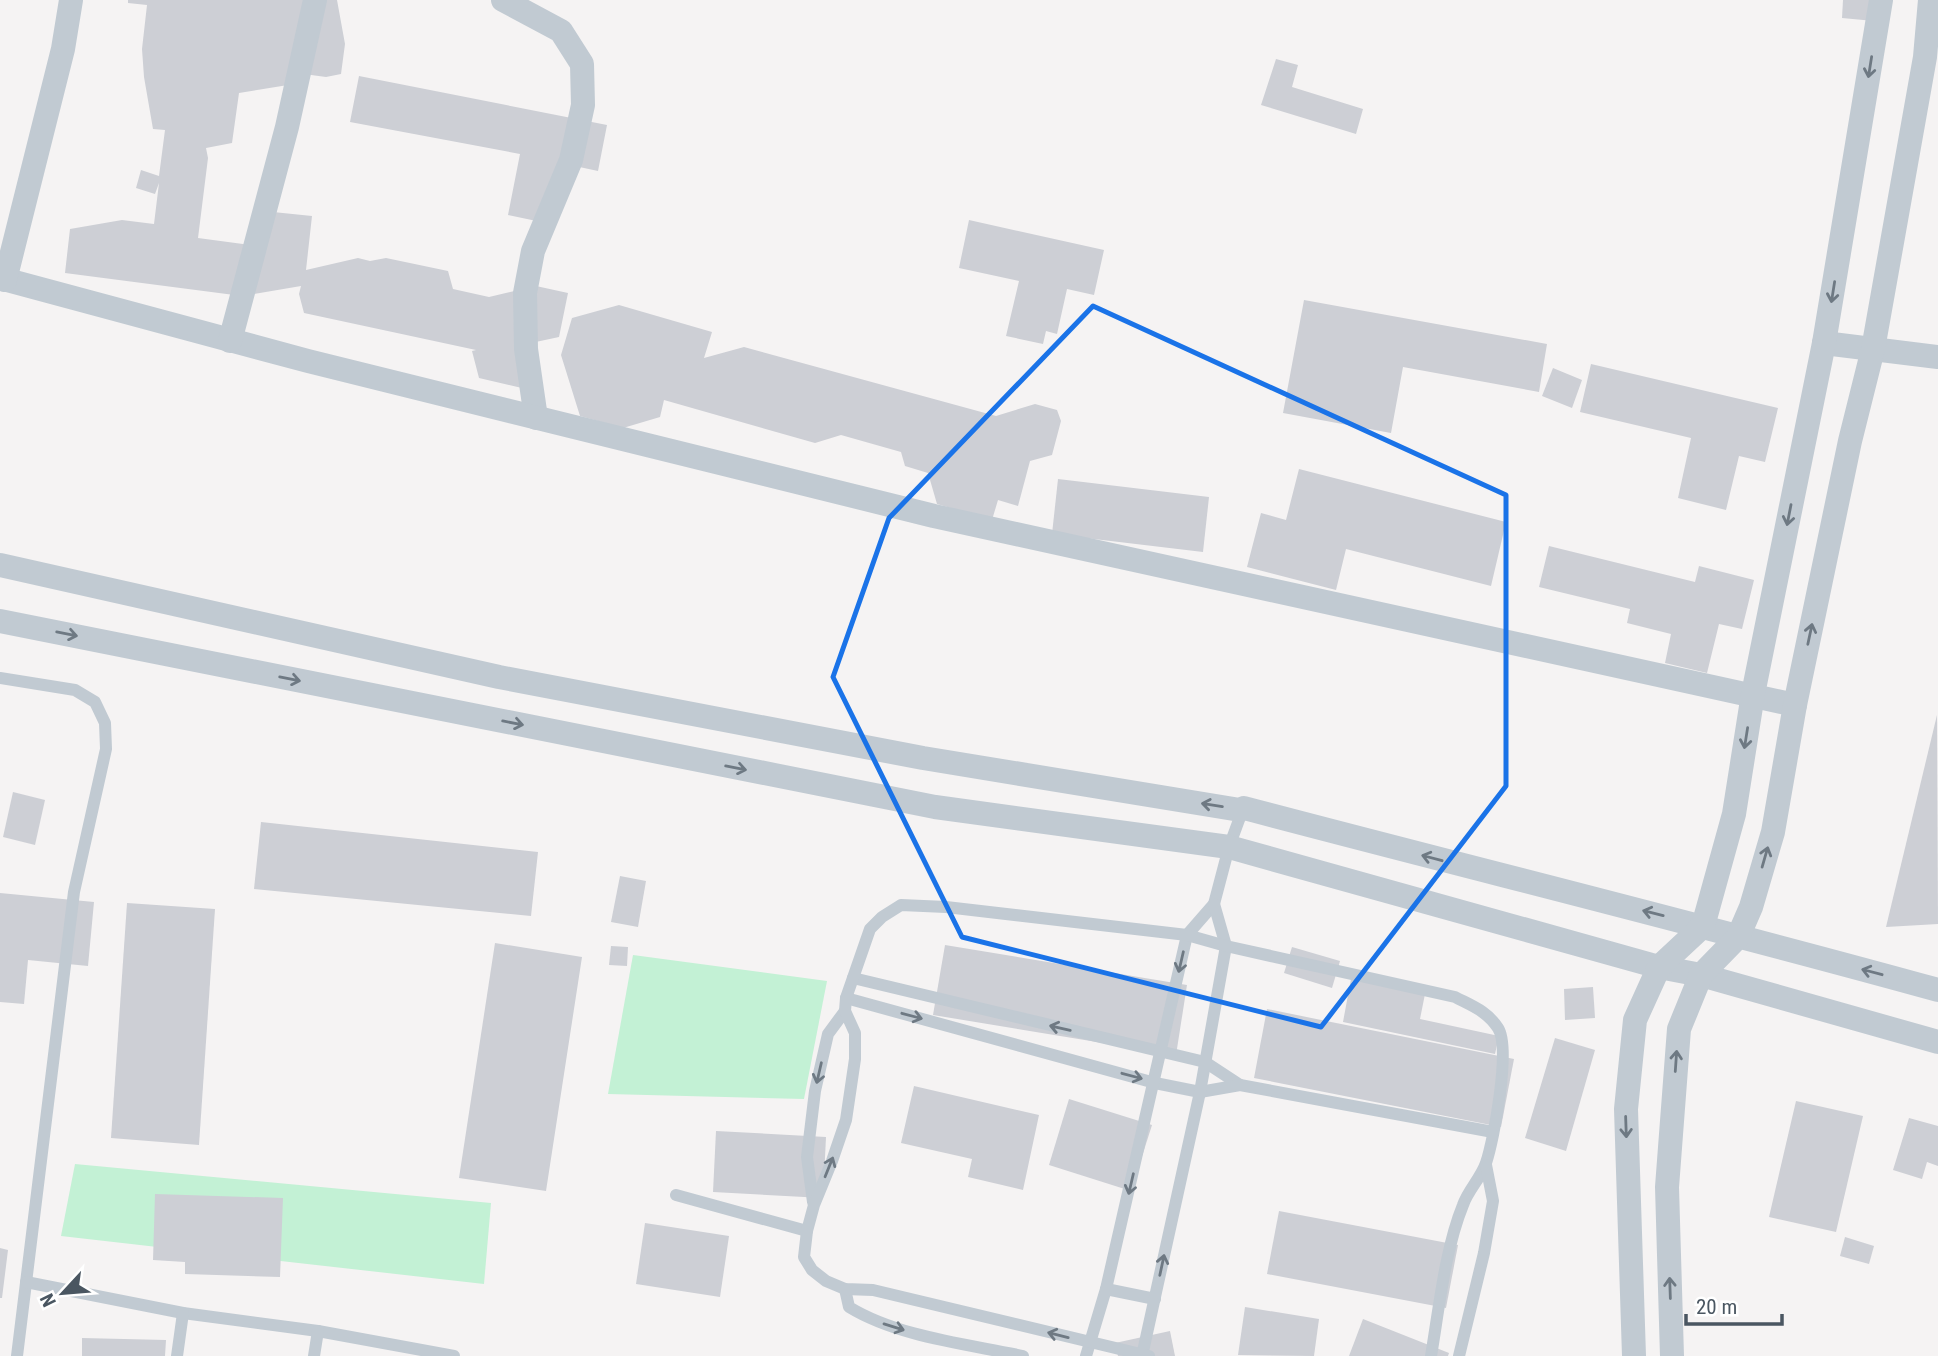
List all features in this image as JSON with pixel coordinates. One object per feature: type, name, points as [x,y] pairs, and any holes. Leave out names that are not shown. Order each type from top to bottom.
[{"type":"street","points":[[71,0],[63,49],[3,279],[230,341],[934,516],[1795,705]]},
{"type":"street","points":[[230,341],[287,127],[315,0]]},
{"type":"street","points":[[503,0],[561,31],[582,64],[583,105],[571,160],[533,251],[525,293],[526,349],[537,418]]},
{"type":"street","points":[[1634,1356],[1626,1109],[1635,1020],[1659,967],[1703,926],[1734,814],[1753,694],[1824,344],[1881,0]]},
{"type":"street","points":[[1672,1356],[1667,1187],[1679,1029],[1701,975],[1738,937],[1751,907],[1773,832],[1795,705],[1850,441],[1873,349],[1925,57],[1930,0]]},
{"type":"street","points":[[1824,344],[1938,357]]},
{"type":"street","points":[[0,565],[499,677],[923,758],[1240,810],[1244,808],[1550,889],[1703,926],[1938,990]]},
{"type":"street","points":[[0,621],[935,807],[1229,847],[1938,1042]]},
{"type":"lane","points":[[0,678],[75,690],[95,702],[106,723],[106,749],[74,892],[17,1356]]},
{"type":"lane","points":[[1086,1356],[1106,1289],[1187,935],[1214,904],[1229,847],[1244,808]]},
{"type":"lane","points":[[846,1005],[855,1033],[855,1059],[846,1120],[807,1231],[804,1257],[812,1270],[826,1281],[845,1289],[873,1290],[1145,1356],[1200,1092],[1226,946],[1214,904]]},
{"type":"lane","points":[[814,1205],[807,1157],[815,1091],[828,1034],[846,1005],[870,929],[882,917],[901,905],[946,907],[1187,935],[1455,998],[1486,1013],[1500,1030],[1503,1067],[1486,1165],[1463,1204],[1453,1239],[1431,1356]]},
{"type":"lane","points":[[853,978],[1205,1062],[1240,1085]]},
{"type":"lane","points":[[846,1005],[1200,1092],[1240,1085],[1493,1132]]},
{"type":"lane","points":[[1459,1356],[1484,1253],[1493,1201],[1486,1165]]},
{"type":"lane","points":[[676,1195],[807,1231]]},
{"type":"lane","points":[[26,1282],[183,1313],[318,1331],[454,1356]]},
{"type":"lane","points":[[845,1289],[849,1307],[869,1319],[904,1330],[1023,1356]]},
{"type":"lane","points":[[1106,1289],[1155,1299]]},
{"type":"lane","points":[[177,1356],[183,1313]]},
{"type":"lane","points":[[314,1356],[318,1331]]},
{"type":"highlighted area","points":[[1093,306],[1506,495],[1506,786],[1321,1027],[962,937],[833,677],[889,518]]},
{"type":"green space","points":[[633,955],[827,981],[804,1099],[608,1094]]},
{"type":"green space","points":[[75,1164],[491,1203],[484,1284],[61,1236]]},
{"type":"building","points":[[128,0],[337,0],[345,44],[341,74],[326,77],[289,72],[288,85],[239,93],[232,143],[206,148],[208,158],[198,238],[265,247],[273,212],[312,216],[306,270],[358,258],[370,261],[386,258],[448,271],[453,289],[489,297],[536,286],[568,293],[559,337],[531,343],[522,388],[479,378],[472,351],[476,350],[304,313],[299,294],[301,286],[242,296],[65,273],[70,229],[122,220],[154,224],[159,183],[155,194],[136,188],[141,170],[159,176],[165,130],[153,129],[144,77],[142,49],[147,5],[128,3]]},
{"type":"building","points":[[1843,0],[1876,0],[1874,21],[1842,18]]},
{"type":"building","points":[[1276,59],[1298,65],[1292,87],[1363,109],[1356,134],[1261,105]]},
{"type":"building","points":[[359,76],[607,125],[598,171],[570,165],[546,223],[508,215],[520,154],[350,122]]},
{"type":"building","points":[[969,220],[1104,250],[1094,295],[1067,289],[1057,334],[1046,331],[1043,344],[1006,336],[1019,281],[959,268]]},
{"type":"building","points":[[1304,300],[1547,344],[1539,392],[1403,367],[1391,433],[1283,413]]},
{"type":"building","points":[[619,305],[712,332],[704,358],[744,347],[996,416],[1035,404],[1057,410],[1061,421],[1052,455],[1030,461],[1018,506],[998,500],[992,520],[937,504],[928,473],[905,466],[901,452],[841,435],[815,443],[664,400],[660,417],[623,428],[580,416],[561,355],[572,318]]},
{"type":"building","points":[[1591,364],[1778,408],[1765,462],[1739,456],[1726,510],[1678,498],[1691,438],[1580,412]]},
{"type":"building","points":[[1553,368],[1582,380],[1572,408],[1542,396]]},
{"type":"building","points":[[1299,469],[1506,522],[1491,586],[1346,549],[1336,590],[1247,567],[1261,513],[1286,520]]},
{"type":"building","points":[[1058,479],[1209,497],[1203,552],[1052,534]]},
{"type":"building","points":[[1549,546],[1695,582],[1699,566],[1754,580],[1742,629],[1719,624],[1707,673],[1665,663],[1671,634],[1627,623],[1630,609],[1539,587]]},
{"type":"building","points":[[1937,715],[1938,924],[1886,927]]},
{"type":"building","points":[[13,792],[45,800],[35,845],[3,837]]},
{"type":"building","points":[[261,822],[538,852],[531,916],[254,889]]},
{"type":"building","points":[[620,876],[646,881],[638,927],[611,922]]},
{"type":"building","points":[[0,893],[94,902],[88,966],[28,960],[24,1004],[0,1002]]},
{"type":"building","points":[[127,903],[215,909],[199,1145],[111,1138]]},
{"type":"building","points":[[495,943],[582,957],[546,1191],[459,1178]]},
{"type":"building","points":[[945,945],[1187,985],[1176,1055],[933,1015]]},
{"type":"building","points":[[611,946],[628,947],[627,966],[609,965]]},
{"type":"building","points":[[1292,947],[1340,961],[1332,988],[1284,973]]},
{"type":"building","points":[[1351,979],[1425,994],[1420,1019],[1499,1036],[1495,1054],[1343,1022]]},
{"type":"building","points":[[1593,987],[1595,1018],[1565,1020],[1564,989]]},
{"type":"building","points":[[1267,1009],[1514,1059],[1501,1127],[1254,1078]]},
{"type":"building","points":[[1555,1038],[1595,1050],[1566,1151],[1525,1138]]},
{"type":"building","points":[[914,1086],[1039,1115],[1023,1190],[968,1177],[972,1159],[901,1143]]},
{"type":"building","points":[[1069,1099],[1152,1125],[1131,1191],[1049,1165]]},
{"type":"building","points":[[1796,1101],[1863,1116],[1836,1232],[1769,1217]]},
{"type":"building","points":[[1909,1118],[1938,1126],[1938,1166],[1927,1162],[1922,1179],[1893,1170]]},
{"type":"building","points":[[716,1131],[826,1137],[823,1198],[713,1192]]},
{"type":"building","points":[[155,1194],[283,1198],[280,1277],[185,1274],[185,1262],[153,1260]]},
{"type":"building","points":[[1279,1211],[1458,1245],[1446,1308],[1267,1274]]},
{"type":"building","points":[[645,1223],[729,1236],[720,1297],[636,1284]]},
{"type":"building","points":[[1845,1237],[1874,1246],[1869,1264],[1840,1256]]},
{"type":"building","points":[[0,1248],[8,1250],[2,1298],[0,1298]]},
{"type":"building","points":[[1245,1307],[1319,1319],[1314,1356],[1238,1355]]},
{"type":"building","points":[[1363,1319],[1449,1353],[1448,1356],[1349,1356]]},
{"type":"building","points":[[1170,1331],[1175,1356],[1118,1356],[1115,1343]]},
{"type":"building","points":[[82,1338],[166,1340],[165,1356],[82,1356]]}]
